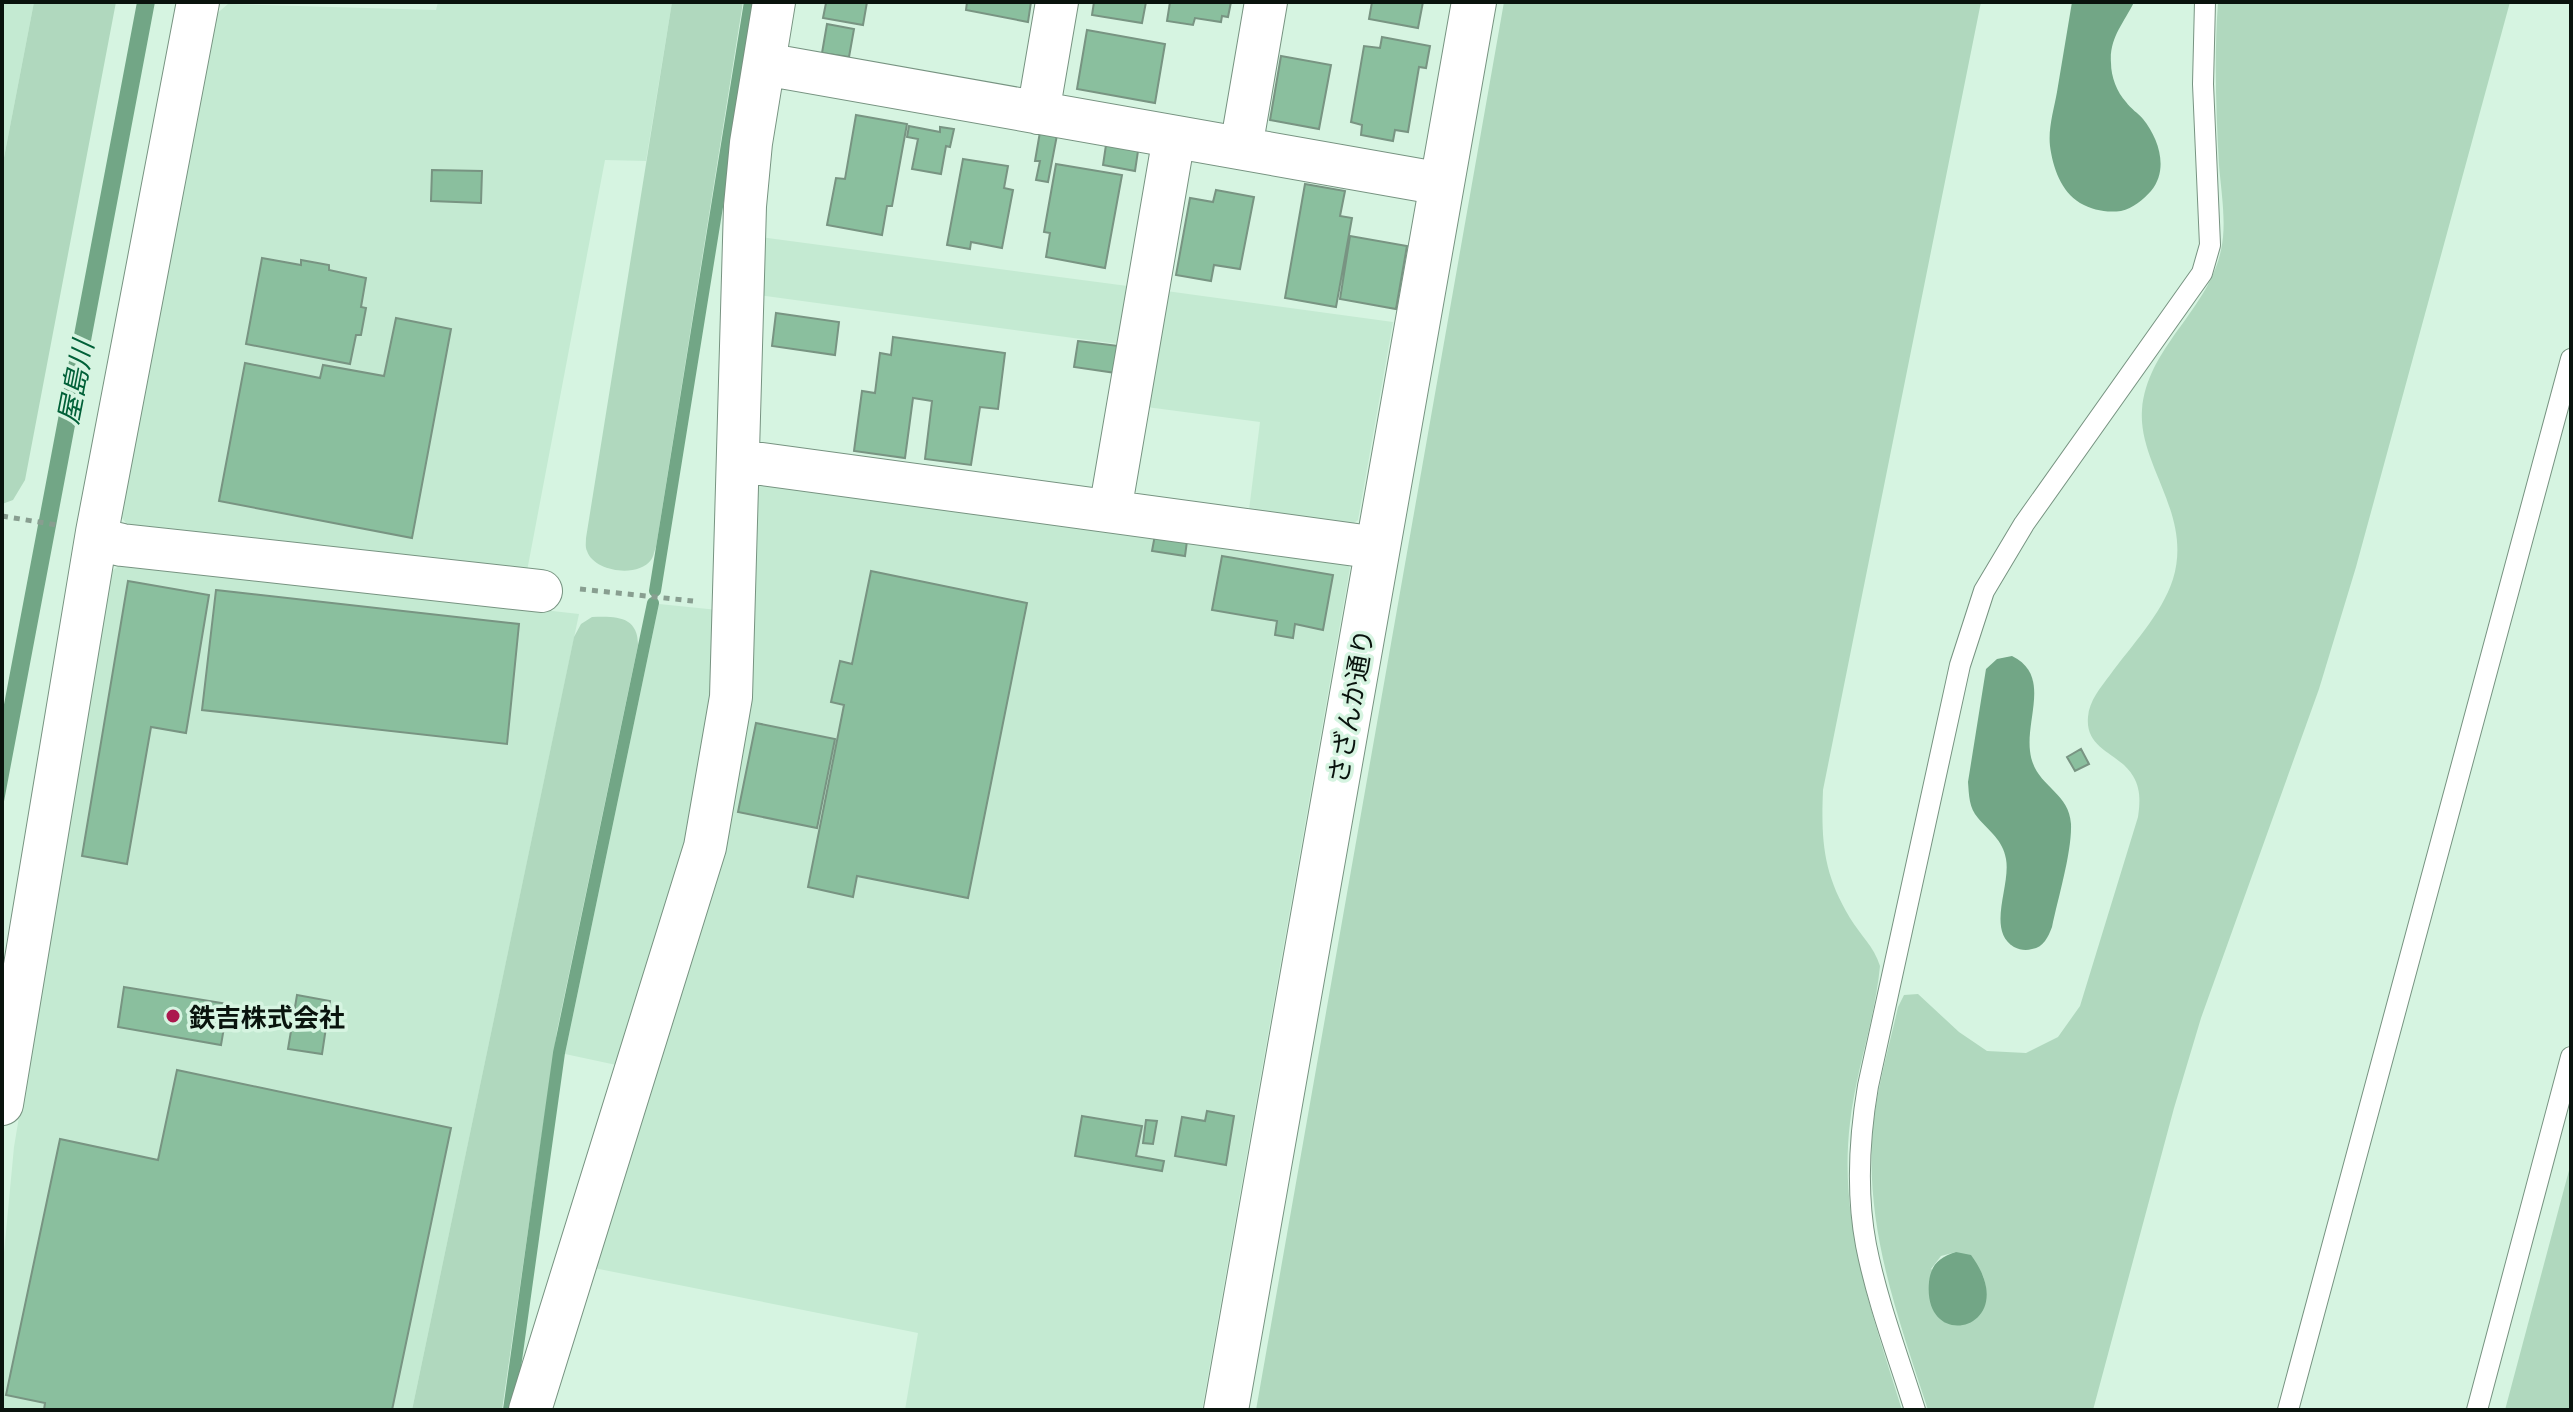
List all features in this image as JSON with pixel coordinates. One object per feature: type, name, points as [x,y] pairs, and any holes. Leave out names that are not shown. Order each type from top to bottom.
[{"type":"street","points":[[2,1104],[84,533],[198,2]]},
{"type":"street","points":[[530,1410],[705,847],[731,697],[745,206],[751,143],[774,2]]},
{"type":"street","points":[[1038,113],[1057,2]]},
{"type":"street","points":[[1241,148],[1266,2]]},
{"type":"street","name":"さざんか通り","points":[[1226,1410],[1474,2]]},
{"type":"street","points":[[764,64],[1442,184]]},
{"type":"street","points":[[1110,511],[1174,137]]},
{"type":"street","points":[[738,463],[1378,548]]},
{"type":"street","points":[[84,533],[122,545],[541,591]]},
{"type":"lane","points":[[1915,1410],[1866,1245],[1859,1165],[1868,1086],[1960,665],[1984,591],[2024,524],[2202,273],[2210,245],[2203,84],[2205,2]]},
{"type":"lane","points":[[2288,1410],[2571,359]]},
{"type":"lane","points":[[2477,1410],[2571,1057]]},
{"type":"path","points":[[2,516],[24,518],[84,533]]},
{"type":"path","points":[[541,591],[547,586],[651,597]]},
{"type":"shaded area","points":[[2,2],[34,2],[2,168]]},
{"type":"shaded area","points":[[34,2],[116,2],[25,480],[13,500],[2,504],[2,168]]},
{"type":"shaded area","points":[[438,2],[672,2],[646,161],[605,160],[527,571],[129,527],[119,514],[214,16],[228,4],[436,10]]},
{"type":"shaded area","points":[[672,2],[743,2],[656,547],[645,566],[627,571],[598,564],[586,549],[586,538]]},
{"type":"shaded area","points":[[1504,2],[1981,2],[1823,790],[1824,841],[1829,871],[1841,902],[1880,966],[1850,1123],[1849,1197],[1861,1269],[1902,1410],[1256,1410]]},
{"type":"shaded area","points":[[2218,2],[2510,2],[2356,567],[2319,689],[2201,1018],[2093,1410],[1928,1410],[1895,1306],[1879,1236],[1872,1165],[1873,1128],[1880,1082],[1898,1007],[1904,995],[1918,994],[1959,1032],[1987,1051],[2026,1053],[2058,1037],[2080,1006],[2138,817],[2139,801],[2133,776],[2092,737],[2089,711],[2099,689],[2161,605],[2173,579],[2177,555],[2171,511],[2143,430],[2142,410],[2146,388],[2166,348],[2204,292],[2214,272],[2223,240],[2216,104]],"holes":[[[1956,1252],[1980,1271],[1985,1283],[1986,1301],[1931,1269],[1941,1256]]]},
{"type":"shaded area","points":[[760,237],[1135,287],[1125,345],[758,295]]},
{"type":"shaded area","points":[[1159,290],[1393,322],[1358,520],[1344,530],[1248,518],[1260,422],[1139,406]]},
{"type":"shaded area","points":[[761,476],[1340,554],[1350,568],[1202,1410],[905,1410],[918,1333],[589,1267],[651,1072],[752,484]]},
{"type":"shaded area","points":[[123,563],[579,614],[412,1410],[2,1410],[2,1274],[14,1147],[109,573]]},
{"type":"shaded area","points":[[659,604],[718,610],[716,695],[691,843],[621,1066],[565,1054]]},
{"type":"shaded area","points":[[592,617],[617,618],[630,623],[637,635],[638,645],[557,1031],[502,1410],[412,1410],[574,637],[581,624]]},
{"type":"shaded area","points":[[2571,1163],[2571,1410],[2505,1410]]},
{"type":"water","name":"屋島川","points":[[137,2],[155,2],[2,812],[2,715]]},
{"type":"water","points":[[2072,2],[2134,2],[2112,46],[2112,74],[2123,98],[2154,136],[2161,164],[2151,191],[2138,203],[2121,211],[2100,210],[2073,198],[2059,178],[2053,162],[2051,125]]},
{"type":"water","points":[[2012,656],[2024,664],[2034,685],[2030,738],[2033,763],[2064,803],[2071,824],[2067,861],[2052,927],[2043,944],[2028,950],[2014,947],[2002,930],[2000,919],[2006,859],[1999,841],[1973,810],[1968,782],[1986,669],[1997,659]]},
{"type":"water","points":[[1956,1252],[1971,1255],[1984,1280],[1986,1300],[1980,1315],[1968,1324],[1953,1325],[1940,1319],[1931,1305],[1929,1282],[1937,1262]]},
{"type":"building","points":[[820,2],[867,2],[863,25],[823,18],[826,3]]},
{"type":"building","points":[[967,2],[1031,2],[1028,22],[966,10]]},
{"type":"building","points":[[1094,2],[1146,2],[1142,23],[1092,15]]},
{"type":"building","points":[[1170,2],[1231,2],[1228,17],[1222,16],[1221,22],[1195,18],[1193,25],[1167,21]]},
{"type":"building","points":[[1372,2],[1423,2],[1418,28],[1369,19]]},
{"type":"building","points":[[827,24],[854,29],[849,57],[822,53]]},
{"type":"building","points":[[1087,30],[1165,44],[1155,103],[1077,89]]},
{"type":"building","points":[[1382,37],[1430,46],[1426,68],[1419,67],[1408,132],[1395,130],[1393,141],[1361,135],[1362,125],[1351,122],[1364,46],[1380,48]]},
{"type":"building","points":[[1281,56],[1331,65],[1319,129],[1270,120]]},
{"type":"building","points":[[856,115],[907,124],[892,206],[887,206],[882,235],[827,225],[836,178],[845,179]]},
{"type":"building","points":[[909,126],[940,132],[940,127],[954,129],[950,147],[946,146],[941,174],[912,169],[918,139],[907,137]]},
{"type":"building","points":[[1040,132],[1057,135],[1048,182],[1036,180],[1040,161],[1035,161]]},
{"type":"building","points":[[1106,145],[1138,151],[1135,171],[1103,165]]},
{"type":"building","points":[[963,159],[1008,166],[1004,188],[1013,190],[1002,248],[971,242],[970,249],[947,245]]},
{"type":"building","points":[[1056,164],[1122,175],[1105,268],[1046,257],[1050,233],[1044,232]]},
{"type":"building","points":[[432,170],[482,171],[481,203],[431,201]]},
{"type":"building","points":[[1305,184],[1345,191],[1340,216],[1352,218],[1336,307],[1285,298]]},
{"type":"building","points":[[1216,190],[1254,197],[1240,269],[1214,265],[1211,281],[1176,275],[1190,198],[1213,202]]},
{"type":"building","points":[[1350,236],[1407,246],[1396,309],[1340,299]]},
{"type":"building","points":[[262,258],[301,265],[301,260],[329,265],[329,270],[366,278],[361,307],[366,308],[361,335],[356,335],[350,364],[246,344]]},
{"type":"building","points":[[776,313],[839,322],[835,355],[772,346]]},
{"type":"building","points":[[396,318],[451,329],[412,538],[219,501],[245,363],[320,378],[323,365],[384,376]]},
{"type":"building","points":[[893,337],[1005,353],[998,409],[980,407],[971,465],[925,459],[932,401],[913,398],[905,458],[854,451],[862,391],[875,393],[880,353],[891,355]]},
{"type":"building","points":[[1078,341],[1119,346],[1116,373],[1074,367]]},
{"type":"building","points":[[1155,535],[1187,541],[1185,556],[1152,551]]},
{"type":"building","points":[[1222,556],[1333,575],[1323,630],[1295,624],[1293,638],[1275,635],[1277,621],[1212,610]]},
{"type":"building","points":[[871,571],[1027,603],[968,898],[857,876],[853,897],[808,887],[844,705],[831,702],[840,661],[852,664]]},
{"type":"building","points":[[128,581],[209,595],[186,733],[151,727],[127,864],[82,856]]},
{"type":"building","points":[[216,590],[519,624],[507,744],[202,710]]},
{"type":"building","points":[[756,723],[835,739],[817,828],[738,812]]},
{"type":"building","points":[[2081,749],[2089,764],[2075,771],[2067,757]]},
{"type":"building","points":[[124,987],[228,1004],[221,1045],[118,1027]]},
{"type":"building","points":[[297,995],[330,1001],[322,1054],[288,1049]]},
{"type":"building","points":[[177,1070],[451,1128],[392,1410],[44,1410],[45,1403],[6,1395],[60,1139],[158,1160]]},
{"type":"building","points":[[1207,1111],[1234,1116],[1226,1165],[1175,1156],[1182,1117],[1205,1121]]},
{"type":"building","points":[[1082,1116],[1142,1126],[1136,1156],[1164,1161],[1162,1171],[1075,1156]]},
{"type":"building","points":[[1146,1120],[1157,1121],[1153,1144],[1143,1143]]},
{"type":"waterway","points":[[655,591],[750,2]]},
{"type":"waterway","points":[[509,1410],[559,1053],[653,603]]},
{"type":"place","name":"鉄吉株式会社","points":[[173,1016]]}]
